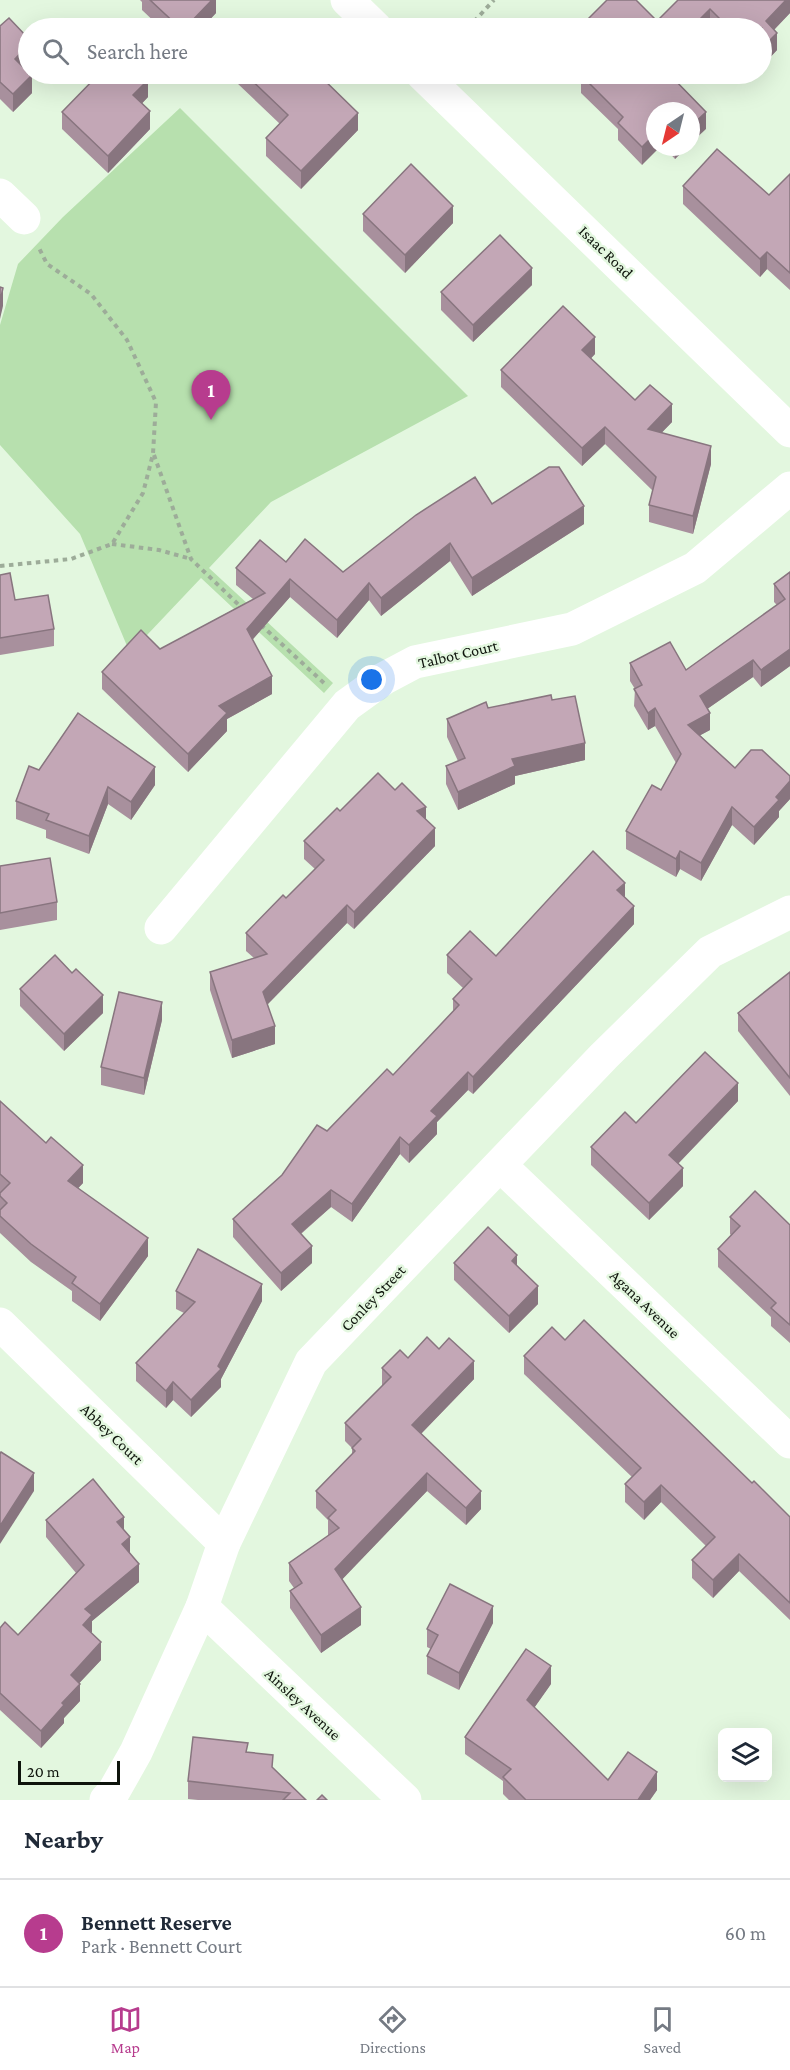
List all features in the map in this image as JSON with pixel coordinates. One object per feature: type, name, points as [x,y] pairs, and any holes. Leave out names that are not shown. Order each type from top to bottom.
[{"type":"street","points":[[346,0],[365,18]]},
{"type":"street","name":"Isaac Road","points":[[432,84],[790,431]]},
{"type":"street","points":[[0,195],[24,218]]},
{"type":"street","name":"Talbot Court","points":[[161,928],[347,705],[383,679],[416,662],[573,629],[695,568],[790,488]]},
{"type":"street","name":"Conley Street","points":[[106,1800],[114,1791],[135,1752],[202,1607],[224,1543],[311,1362],[604,1056],[710,952],[790,912]]},
{"type":"street","name":"Agana Avenue","points":[[501,1166],[790,1442]]},
{"type":"street","name":"Abbey Court","points":[[0,1324],[224,1543]]},
{"type":"street","name":"Ainsley Avenue","points":[[202,1607],[405,1800]]},
{"type":"path","points":[[477,18],[494,0]]},
{"type":"path","points":[[24,218],[47,264],[91,294],[127,340],[156,402],[153,454],[143,494],[112,544]]},
{"type":"path","points":[[153,454],[191,559],[244,609]]},
{"type":"path","points":[[0,566],[71,559],[112,544],[159,550],[191,559]]},
{"type":"path","points":[[252,617],[347,705]]},
{"type":"green space","points":[[180,108],[468,396],[271,502],[209,568],[333,683],[324,693],[201,578],[130,653],[80,534],[0,445],[0,325],[18,264],[63,217]]},
{"type":"building","points":[[150,0],[212,0],[195,18],[169,18]]},
{"type":"building","points":[[607,0],[636,0],[654,18],[589,18]]},
{"type":"building","points":[[678,0],[786,0],[769,18],[719,18],[710,9],[701,18],[660,18]]},
{"type":"building","points":[[9,18],[18,27],[18,56],[15,59],[18,62],[18,84],[23,84],[13,94],[0,82],[0,26]]},
{"type":"building","points":[[772,28],[777,33],[772,38]]},
{"type":"building","points":[[89,84],[144,84],[133,95],[150,111],[108,156],[62,112]]},
{"type":"building","points":[[255,84],[328,84],[358,113],[301,171],[266,138],[288,115]]},
{"type":"building","points":[[590,84],[679,84],[696,102],[646,102],[646,143],[642,147],[618,123],[623,117]]},
{"type":"building","points":[[700,106],[706,112],[700,118]]},
{"type":"building","points":[[717,149],[769,195],[790,174],[790,273],[767,252],[760,259],[683,186]]},
{"type":"building","points":[[411,164],[453,206],[405,255],[363,214]]},
{"type":"building","points":[[500,235],[532,268],[473,325],[441,292]]},
{"type":"building","points":[[563,306],[595,337],[582,350],[635,400],[650,385],[672,404],[648,429],[711,446],[693,516],[649,505],[656,477],[605,427],[582,448],[501,370]]},
{"type":"building","points":[[549,467],[559,467],[584,506],[472,578],[450,543],[381,598],[369,583],[337,620],[290,579],[247,629],[272,676],[219,706],[227,713],[188,754],[102,672],[141,630],[160,649],[265,593],[236,568],[260,540],[286,562],[305,539],[343,572],[416,515],[475,477],[492,504]]},
{"type":"building","points":[[790,572],[790,649],[761,670],[753,660],[700,696],[710,713],[688,725],[735,768],[751,750],[762,750],[790,776],[790,781],[776,797],[779,800],[754,827],[732,807],[701,863],[680,851],[676,859],[626,831],[652,785],[661,790],[681,754],[655,708],[648,713],[634,689],[642,685],[630,663],[670,642],[686,670],[785,599],[774,584]]},
{"type":"building","points":[[10,573],[15,600],[48,595],[54,629],[0,638],[0,575]]},
{"type":"building","points":[[551,695],[552,700],[575,696],[585,743],[512,759],[515,766],[458,792],[446,766],[465,758],[447,719],[486,702],[488,708]]},
{"type":"building","points":[[78,713],[155,767],[131,802],[108,787],[89,836],[46,820],[49,814],[16,801],[29,766],[39,770]]},
{"type":"building","points":[[378,773],[395,790],[402,783],[426,807],[417,811],[435,828],[354,912],[347,905],[263,992],[275,1026],[232,1040],[210,972],[267,954],[246,933],[283,895],[286,898],[324,860],[304,841],[337,808],[340,811]]},
{"type":"building","points":[[593,851],[625,883],[617,890],[634,906],[473,1077],[468,1072],[431,1111],[437,1116],[409,1145],[400,1137],[352,1204],[331,1190],[292,1224],[312,1246],[281,1273],[233,1219],[282,1175],[317,1125],[327,1131],[387,1069],[393,1075],[459,1005],[453,999],[472,979],[447,955],[470,931],[496,956]]},
{"type":"building","points":[[50,858],[57,902],[0,913],[0,866]]},
{"type":"building","points":[[55,955],[72,973],[76,969],[103,995],[64,1034],[20,989]]},
{"type":"building","points":[[790,972],[790,1078],[738,1013]]},
{"type":"building","points":[[119,992],[162,1002],[144,1078],[101,1067]]},
{"type":"building","points":[[705,1052],[738,1083],[669,1155],[683,1168],[649,1203],[591,1147],[625,1112],[636,1123]]},
{"type":"building","points":[[0,1101],[46,1143],[51,1137],[83,1165],[68,1181],[148,1238],[100,1304],[72,1283],[76,1277],[31,1244],[0,1216],[0,1210],[7,1203],[0,1193],[10,1183],[0,1174]]},
{"type":"building","points":[[755,1191],[790,1225],[790,1325],[771,1308],[776,1303],[718,1249],[740,1226],[730,1217]]},
{"type":"building","points":[[488,1227],[517,1255],[512,1261],[538,1286],[509,1316],[454,1263]]},
{"type":"building","points":[[198,1249],[262,1284],[218,1366],[221,1369],[191,1400],[173,1382],[166,1391],[136,1363],[195,1302],[176,1291]]},
{"type":"building","points":[[584,1320],[790,1517],[790,1603],[739,1554],[713,1580],[692,1560],[715,1537],[661,1485],[644,1502],[625,1484],[641,1468],[524,1356],[552,1327],[565,1340]]},
{"type":"building","points":[[427,1337],[439,1349],[449,1338],[474,1361],[412,1425],[481,1491],[466,1508],[427,1473],[335,1569],[361,1607],[321,1635],[290,1591],[302,1583],[289,1563],[339,1528],[328,1518],[336,1510],[316,1491],[355,1451],[352,1448],[361,1439],[345,1423],[391,1377],[382,1368],[400,1350],[408,1358]]},
{"type":"building","points":[[1,1452],[34,1473],[0,1526],[0,1454]]},
{"type":"building","points":[[93,1479],[124,1517],[117,1522],[130,1537],[122,1544],[139,1564],[85,1609],[92,1615],[83,1625],[101,1642],[71,1675],[80,1684],[41,1731],[0,1693],[0,1628],[5,1622],[18,1635],[84,1565],[46,1520]]},
{"type":"building","points":[[450,1584],[493,1606],[459,1673],[427,1656],[438,1635],[427,1629]]},
{"type":"building","points":[[526,1649],[551,1666],[527,1700],[608,1780],[628,1752],[657,1772],[638,1800],[526,1800],[503,1777],[511,1769],[465,1737]]},
{"type":"building","points":[[193,1737],[248,1743],[246,1752],[273,1755],[272,1767],[306,1800],[283,1800],[290,1793],[188,1781]]},
{"type":"building","points":[[322,1795],[327,1800],[317,1800]]},
{"type":"place","name":"Bennett Reserve","points":[[211,420]]}]
